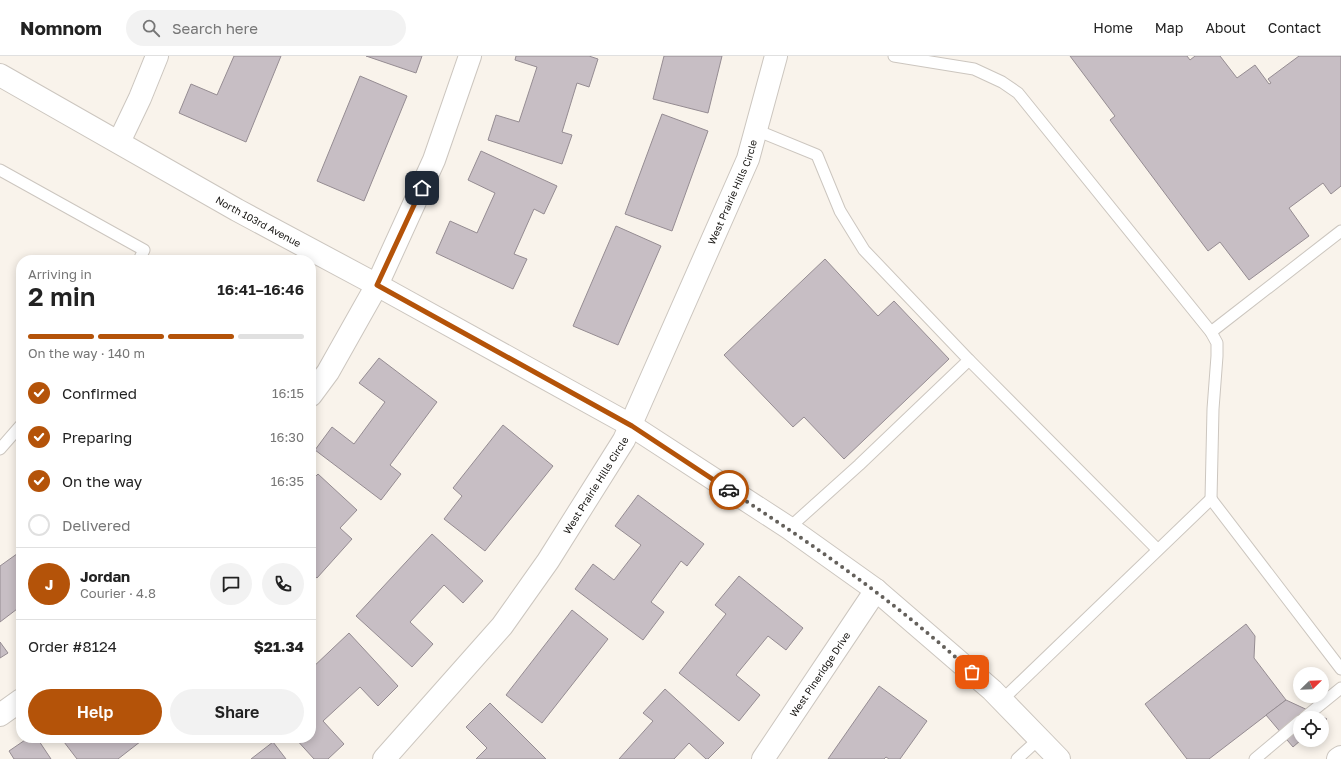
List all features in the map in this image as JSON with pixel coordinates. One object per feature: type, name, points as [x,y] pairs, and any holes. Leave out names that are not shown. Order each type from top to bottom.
[{"type":"street","points":[[119,142],[140,98],[157,56]]},
{"type":"street","points":[[316,388],[328,372],[377,285],[434,160],[470,56]]},
{"type":"street","name":"West Prairie Hills Circle","points":[[384,759],[502,626],[548,561],[632,426],[748,159],[776,56]]},
{"type":"street","name":"North 103rd Avenue","points":[[0,75],[237,210],[377,285],[632,426],[789,528],[876,590],[961,662],[1002,700],[1059,759]]},
{"type":"street","name":"West Pineridge Drive","points":[[764,759],[876,590]]},
{"type":"street","points":[[0,715],[16,704]]},
{"type":"lane","points":[[894,56],[974,69],[1002,82],[1018,93],[1211,332],[1217,343],[1213,409],[1211,499],[1341,669]]},
{"type":"lane","points":[[756,130],[817,155],[840,210],[864,250],[969,360],[1157,549]]},
{"type":"lane","points":[[0,170],[144,250],[142,255]]},
{"type":"lane","points":[[1211,332],[1341,231]]},
{"type":"lane","points":[[789,528],[859,466],[969,360]]},
{"type":"lane","points":[[0,449],[16,431]]},
{"type":"lane","points":[[1002,700],[1157,549],[1211,499]]},
{"type":"lane","points":[[1313,711],[1341,688]]},
{"type":"lane","points":[[1254,759],[1293,728]]},
{"type":"lane","points":[[1017,759],[1040,738]]},
{"type":"building","points":[[234,56],[281,56],[246,142],[179,113],[191,84],[217,95]]},
{"type":"building","points":[[366,56],[422,56],[416,73]]},
{"type":"building","points":[[516,56],[589,56],[598,59],[589,87],[577,83],[562,132],[572,135],[562,164],[488,140],[496,115],[519,122],[537,67],[515,60]]},
{"type":"building","points":[[664,56],[722,56],[708,113],[653,99]]},
{"type":"building","points":[[1070,56],[1187,56],[1190,60],[1195,56],[1220,56],[1237,78],[1255,65],[1269,84],[1271,83],[1268,79],[1299,56],[1341,56],[1341,186],[1331,194],[1323,183],[1289,208],[1309,236],[1249,280],[1220,242],[1208,251],[1110,120],[1115,116]]},
{"type":"building","points":[[360,76],[407,96],[364,201],[317,181]]},
{"type":"building","points":[[662,114],[708,131],[672,231],[625,214]]},
{"type":"building","points":[[481,151],[557,186],[544,214],[534,209],[514,254],[527,259],[513,289],[436,253],[450,221],[477,233],[495,193],[468,180]]},
{"type":"building","points":[[616,226],[661,246],[618,345],[573,326]]},
{"type":"building","points":[[825,259],[878,316],[894,301],[949,359],[844,459],[804,417],[793,427],[724,355]]},
{"type":"building","points":[[379,358],[437,402],[390,465],[401,474],[381,500],[316,451],[332,427],[354,444],[385,402],[359,383]]},
{"type":"building","points":[[503,425],[553,466],[485,551],[444,519],[462,496],[453,488]]},
{"type":"building","points":[[318,474],[357,510],[340,528],[352,539],[317,578],[316,577],[316,476]]},
{"type":"building","points":[[638,495],[704,544],[687,566],[681,561],[651,602],[664,612],[643,640],[575,589],[593,564],[614,580],[641,545],[615,526]]},
{"type":"building","points":[[432,534],[483,581],[463,603],[444,585],[410,622],[433,644],[412,667],[356,616]]},
{"type":"building","points":[[16,555],[16,610],[0,622],[0,566]]},
{"type":"building","points":[[739,576],[803,628],[786,650],[768,636],[736,675],[760,695],[739,721],[679,673],[726,614],[715,605]]},
{"type":"building","points":[[572,610],[608,639],[542,723],[506,695]]},
{"type":"building","points":[[1246,624],[1255,636],[1254,658],[1286,700],[1209,759],[1187,759],[1145,704]]},
{"type":"building","points":[[349,633],[398,686],[378,706],[360,687],[323,721],[344,744],[328,759],[314,759],[300,743],[316,743],[316,664]]},
{"type":"building","points":[[0,642],[8,653],[0,658]]},
{"type":"building","points":[[879,686],[927,721],[900,759],[889,759],[886,757],[884,759],[828,759]]},
{"type":"building","points":[[665,689],[724,743],[708,759],[706,759],[689,743],[674,759],[619,759],[653,721],[643,713]]},
{"type":"building","points":[[1286,700],[1310,711],[1293,711],[1293,747],[1266,715]]},
{"type":"building","points":[[490,703],[546,759],[476,759],[487,748],[466,727]]},
{"type":"building","points":[[21,743],[40,743],[51,759],[14,759],[9,751]]},
{"type":"building","points":[[65,743],[139,743],[118,759],[77,759]]},
{"type":"building","points":[[274,743],[286,759],[251,759]]},
{"type":"way so far","points":[[729,490],[789,528],[876,590],[972,672]]},
{"type":"route","points":[[422,188],[377,285],[632,426],[729,490]]}]
